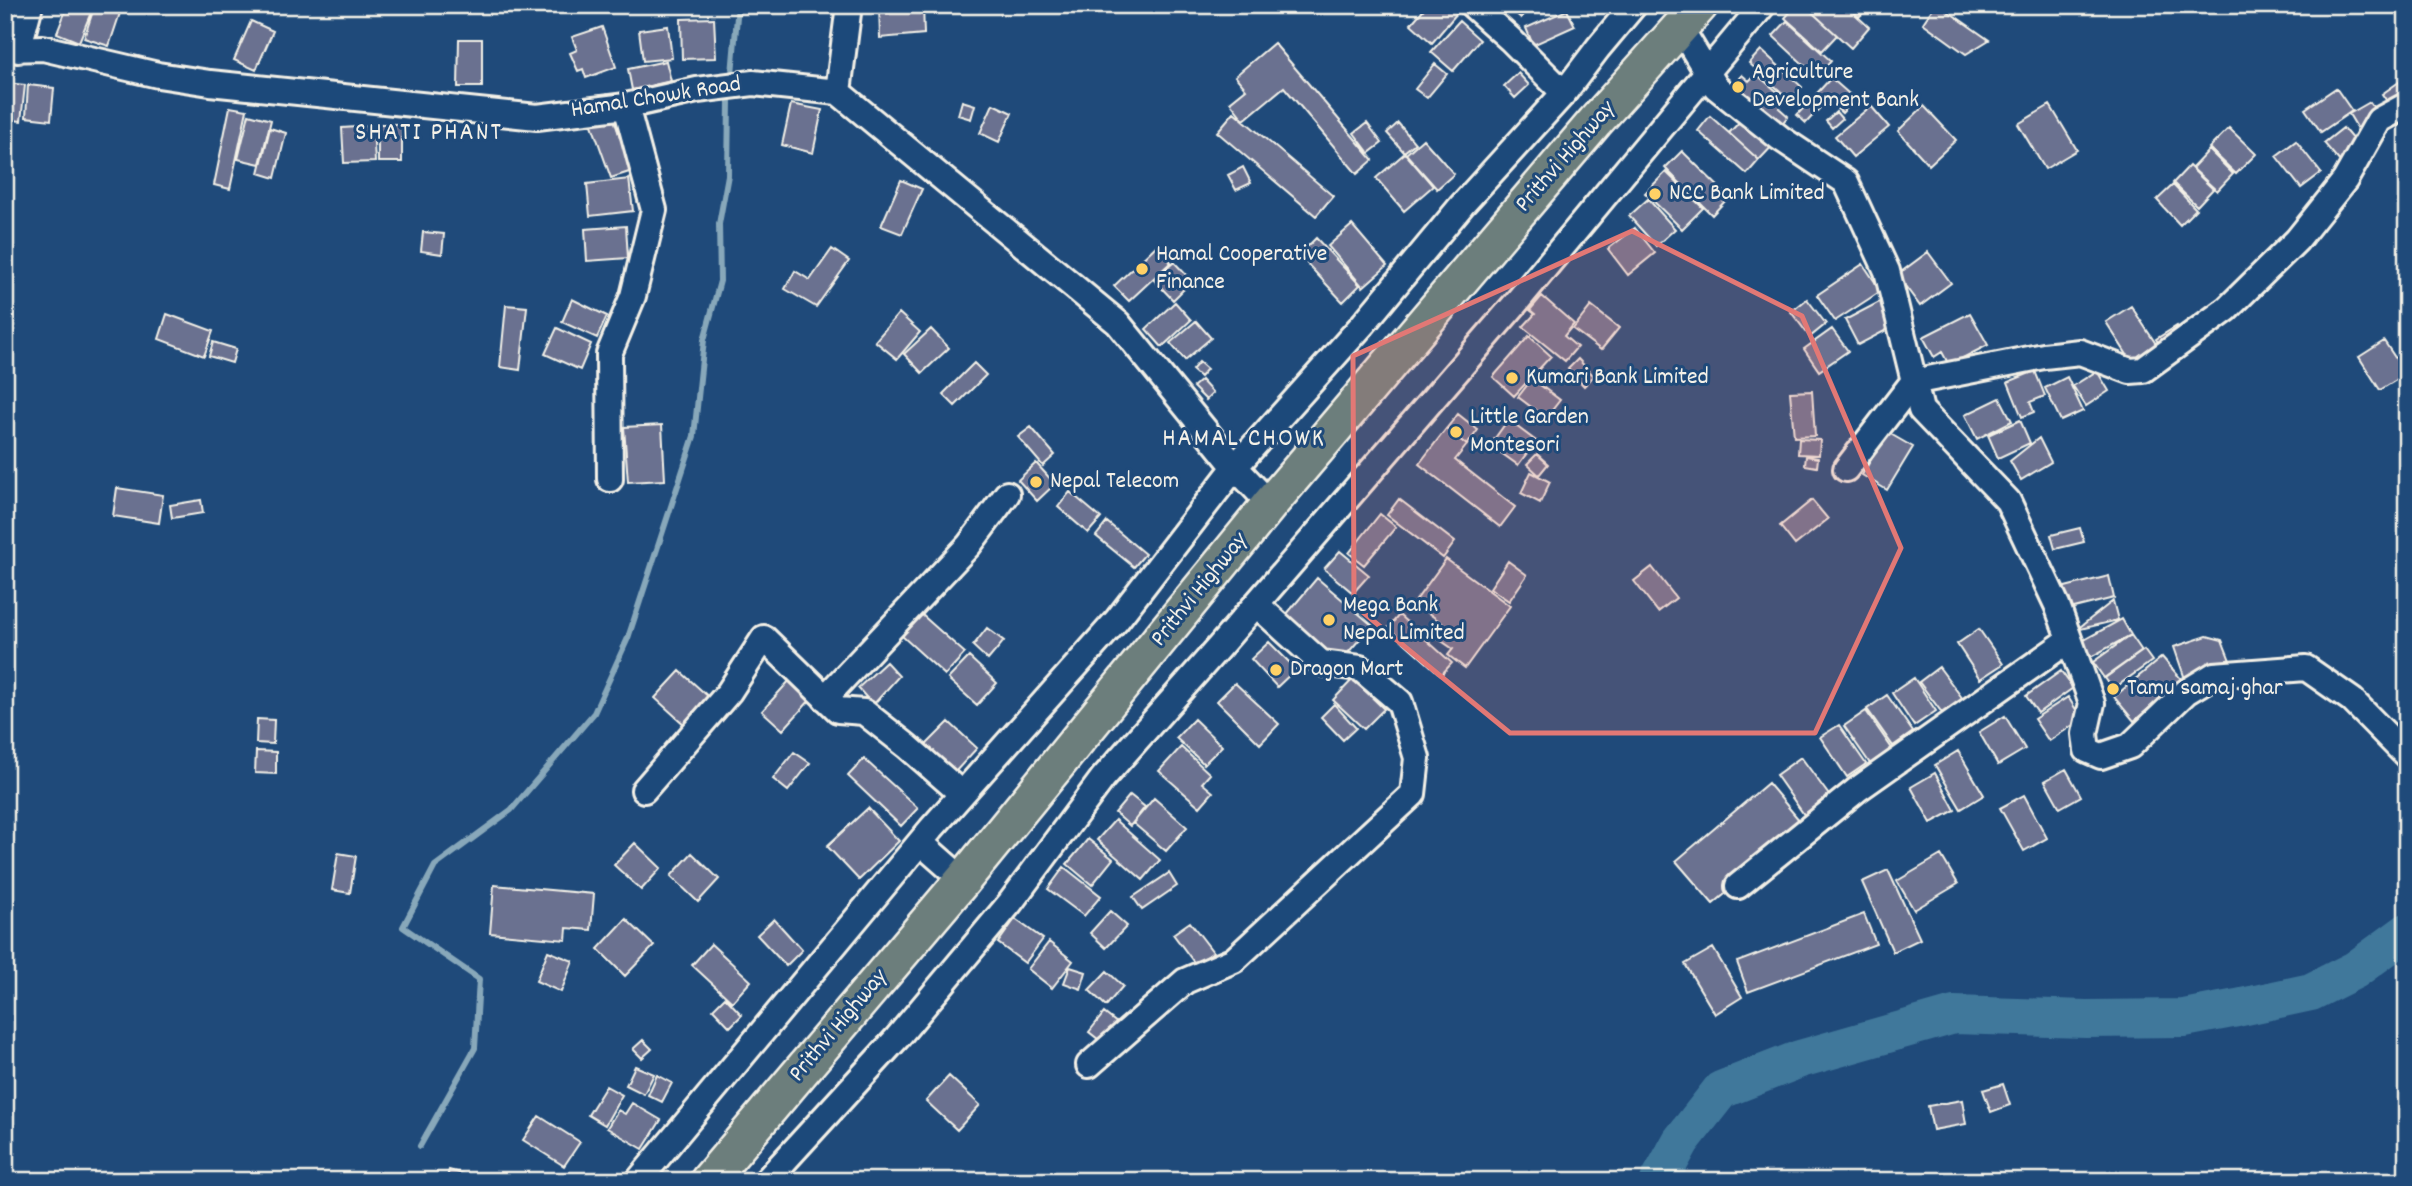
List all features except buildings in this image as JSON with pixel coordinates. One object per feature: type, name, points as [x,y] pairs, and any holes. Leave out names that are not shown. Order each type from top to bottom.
[{"type":"highway","name":"Prithvi Highway","points":[[708,1181],[963,880],[1270,504],[1586,132],[1691,17]]},
{"type":"street","points":[[12,50],[30,5]]},
{"type":"street","points":[[849,5],[838,92],[1118,323],[1235,467],[1270,504]]},
{"type":"street","points":[[1472,5],[1564,93]]},
{"type":"street","points":[[638,1181],[962,794],[1117,620],[1235,467],[1363,323],[1462,205],[1564,93],[1634,5]]},
{"type":"street","points":[[766,1181],[897,1038],[1010,904],[1103,778],[1515,304],[1763,5]]},
{"type":"street","points":[[1691,17],[1708,74],[1716,88],[1780,138],[1846,182],[1887,271],[1921,410],[2008,501],[2057,605],[2092,703],[2085,734],[2087,750],[2101,756],[2130,746],[2186,692],[2214,675],[2306,668],[2352,700],[2407,756]]},
{"type":"street","name":"Hamal Chowk Road","points":[[12,50],[43,48],[158,75],[210,83],[537,117],[626,106],[697,90],[753,83],[838,92]]},
{"type":"street","points":[[610,479],[608,354],[634,296],[654,210],[626,106]]},
{"type":"street","points":[[1846,469],[1913,382],[2044,356],[2080,352],[2130,371],[2143,370],[2227,309],[2297,240],[2345,180],[2379,120],[2407,106]]},
{"type":"street","points":[[825,698],[969,545],[1007,494]]},
{"type":"street","points":[[1089,1065],[1185,981],[1234,960],[1413,794],[1417,758],[1400,702],[1360,668],[1321,663],[1256,604]]},
{"type":"street","points":[[644,790],[729,692],[764,638],[838,710],[864,712],[962,794]]},
{"type":"street","points":[[1738,886],[1858,789],[2070,640]]},
{"type":"street","points":[[921,843],[963,880]]},
{"type":"highlighted area","points":[[1632,231],[1802,316],[1901,548],[1815,733],[1510,733],[1354,605],[1353,356]]},
{"type":"waterway","points":[[732,74],[738,5]]},
{"type":"waterway","points":[[420,1146],[475,1048],[479,979],[403,927],[435,866],[511,810],[594,713],[628,638],[694,436],[704,340],[720,281],[719,224],[728,175],[729,101]]},
{"type":"waterway","points":[[1659,1181],[1681,1141],[1721,1090],[1800,1059],[1954,1015],[2086,1019],[2184,1018],[2237,1008],[2311,992],[2355,970],[2407,932]]},
{"type":"place","name":"Agriculture Development Bank","points":[[1738,87]]},
{"type":"place","name":"NCC Bank Limited","points":[[1655,194]]},
{"type":"place","name":"Hamal Cooperative Finance","points":[[1142,269]]},
{"type":"place","name":"Kumari Bank Limited","points":[[1512,378]]},
{"type":"place","name":"Little Garden Montesori","points":[[1456,432]]},
{"type":"place","name":"Nepal Telecom","points":[[1036,482]]},
{"type":"place","name":"Mega Bank Nepal Limited","points":[[1329,620]]},
{"type":"place","name":"Dragon Mart","points":[[1276,670]]},
{"type":"place","name":"Tamu samaj ghar","points":[[2113,689]]},
{"type":"district","name":"SHATI PHANT","points":[[429,133]]},
{"type":"district","name":"HAMAL CHOWK","points":[[1244,439]]}]
